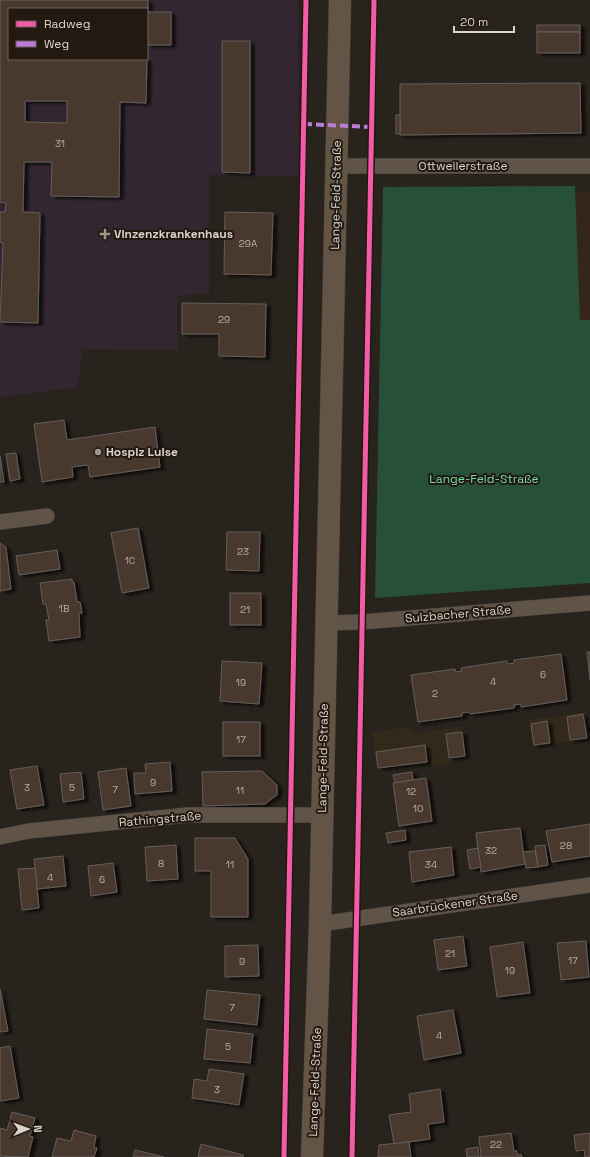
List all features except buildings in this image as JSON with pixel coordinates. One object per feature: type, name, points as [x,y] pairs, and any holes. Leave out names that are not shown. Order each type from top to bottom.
[{"type":"street","name":"Lange-Feld-Straße","points":[[312,1157],[320,924],[340,0]]},
{"type":"street","name":"Ottweilerstraße","points":[[336,166],[590,166]]},
{"type":"street","points":[[0,522],[47,516]]},
{"type":"street","name":"Sulzbacher Straße","points":[[327,623],[362,622],[590,603]]},
{"type":"street","name":"Rathingstraße","points":[[0,837],[29,831],[188,815],[322,815]]},
{"type":"street","name":"Saarbrückener Straße","points":[[320,924],[590,885]]},
{"type":"shaded area","name":"Vinzenzkrankenhaus","points":[[0,0],[298,0],[299,176],[209,175],[209,293],[177,296],[178,350],[82,349],[78,387],[0,397]]},
{"type":"shaded area","points":[[590,192],[590,320],[580,320],[575,193]]},
{"type":"shaded area","points":[[585,712],[589,739],[533,747],[529,720]]},
{"type":"shaded area","points":[[407,727],[416,733],[461,727],[465,756],[449,759],[449,764],[431,767],[430,762],[377,769],[372,732]]},
{"type":"green space","name":"Lange-Feld-Straße","points":[[575,186],[580,320],[590,320],[590,583],[375,598],[383,187]]},
{"type":"marked path","points":[[304,124],[372,127]]},
{"type":"cycle path","points":[[284,1157],[306,0]]},
{"type":"cycle path","points":[[352,1157],[374,0]]},
{"type":"place","name":"Vinzenzkrankenhaus","points":[[105,234]]},
{"type":"place","name":"Hospiz Luise","points":[[98,452]]}]
